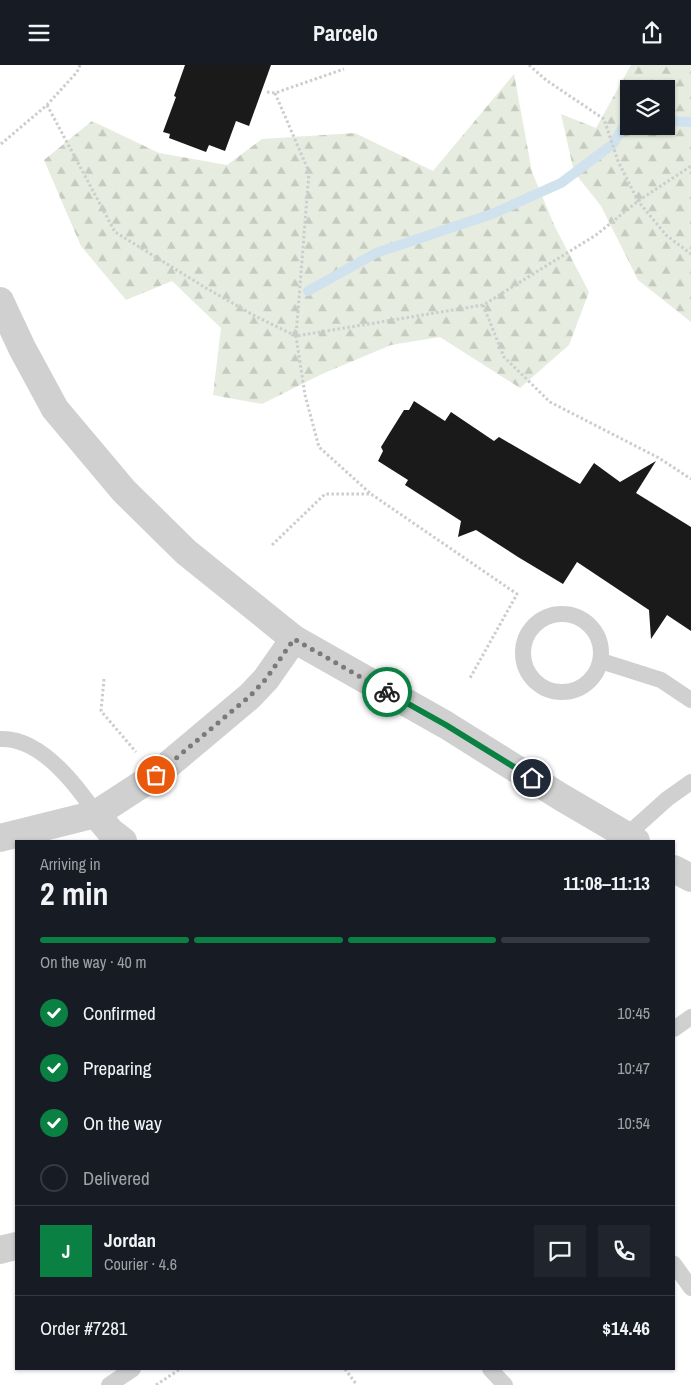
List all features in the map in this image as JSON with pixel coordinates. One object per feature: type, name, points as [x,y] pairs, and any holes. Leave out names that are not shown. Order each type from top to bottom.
[{"type":"street","points":[[0,301],[22,348],[55,409],[124,491],[186,552],[294,639],[446,725],[629,839]]},
{"type":"street","points":[[0,838],[96,814],[156,775],[250,696],[266,679],[294,639]]},
{"type":"street","points":[[96,814],[110,831],[122,840]]},
{"type":"street","points":[[675,870],[691,878]]},
{"type":"street","points":[[0,1250],[15,1246]]},
{"type":"lane","points":[[566,613],[582,618],[594,630],[601,645],[601,661],[594,677],[582,687],[566,693],[549,691],[535,683],[525,669],[522,653],[525,637],[535,623],[549,615],[566,613]]},
{"type":"lane","points":[[601,661],[661,680],[691,700]]},
{"type":"lane","points":[[0,739],[10,739],[31,746],[80,789],[96,814]]},
{"type":"lane","points":[[629,839],[667,799],[691,781]]},
{"type":"lane","points":[[675,1028],[691,1017]]},
{"type":"lane","points":[[675,1265],[691,1288]]},
{"type":"lane","points":[[108,1385],[131,1370]]},
{"type":"lane","points":[[491,1370],[505,1385]]},
{"type":"path","points":[[1,144],[47,105],[77,72],[80,65]]},
{"type":"path","points":[[529,65],[546,80],[604,119],[608,136],[618,161],[638,201],[666,235],[691,254]]},
{"type":"path","points":[[267,91],[275,93],[344,69]]},
{"type":"path","points":[[275,93],[309,172],[296,336],[305,395],[319,447],[371,494],[517,594],[470,678]]},
{"type":"path","points":[[47,105],[115,232],[206,289],[296,336],[483,305],[596,235],[638,201],[691,166]]},
{"type":"path","points":[[483,305],[504,357],[550,402],[659,458],[691,479]]},
{"type":"path","points":[[272,545],[325,494],[371,494]]},
{"type":"path","points":[[104,679],[101,711],[136,752]]},
{"type":"path","points":[[156,1385],[178,1370]]},
{"type":"path","points":[[346,1370],[357,1385]]},
{"type":"green space","points":[[631,65],[691,65],[691,322],[638,280],[601,206],[574,172],[561,114],[596,128],[620,85],[620,135],[675,135],[675,80],[623,80]]},
{"type":"green space","points":[[514,74],[532,172],[555,227],[589,292],[569,345],[520,388],[440,337],[391,345],[322,374],[262,404],[213,395],[221,328],[172,281],[126,300],[81,246],[44,160],[92,121],[159,153],[227,165],[262,139],[355,133],[433,171]]},
{"type":"building","points":[[185,65],[271,65],[249,126],[236,121],[225,151],[209,145],[206,152],[169,138],[170,134],[163,132]]},
{"type":"building","points":[[414,401],[445,421],[451,412],[494,441],[499,437],[580,484],[594,463],[620,482],[656,461],[636,493],[691,527],[691,631],[667,615],[651,639],[649,610],[577,562],[563,584],[476,530],[458,537],[461,521],[405,485],[408,480],[378,461],[383,451],[381,447],[404,410],[409,410]]},
{"type":"waterway","points":[[675,121],[691,122]]},
{"type":"waterway","points":[[308,291],[376,253],[492,214],[561,183],[613,144],[620,132]]},
{"type":"way so far","points":[[156,775],[250,696],[266,679],[294,639],[387,692]]},
{"type":"route","points":[[387,692],[446,725],[532,778]]}]
